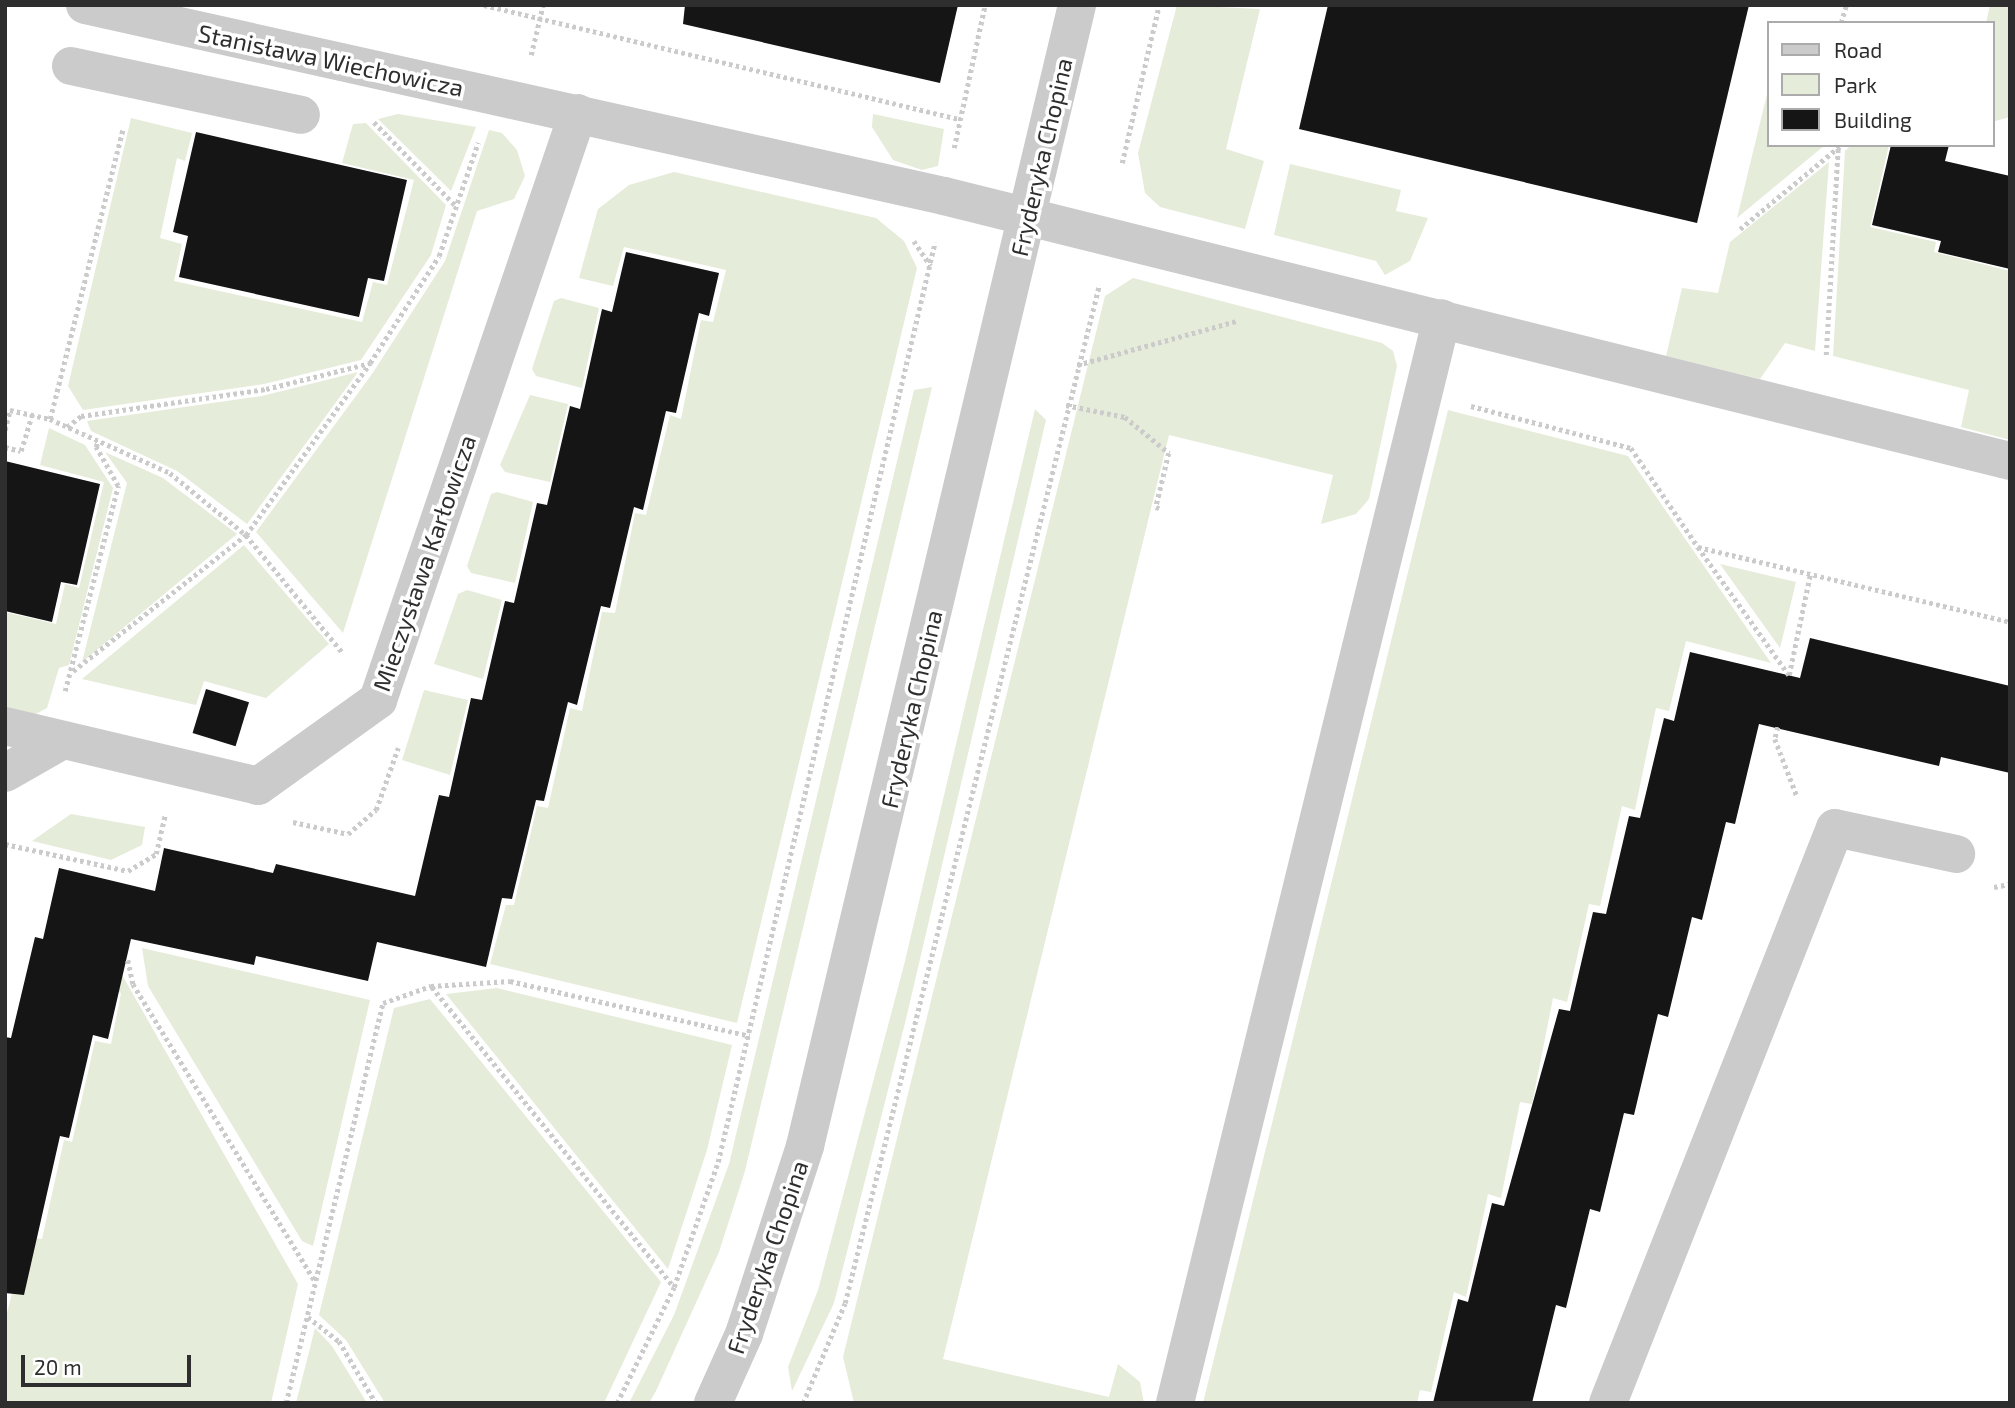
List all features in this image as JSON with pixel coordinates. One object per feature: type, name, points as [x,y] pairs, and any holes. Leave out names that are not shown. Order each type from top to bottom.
[{"type":"street","name":"Stanisława Wiechowicza","points":[[85,5],[944,195],[2010,461]]},
{"type":"street","name":"Fryderyka Chopina","points":[[713,1403],[744,1334],[805,1146],[1077,5]]},
{"type":"street","points":[[71,66],[300,115]]},
{"type":"street","name":"Mieczysława Karłowicza","points":[[5,726],[258,786],[378,700],[578,113]]},
{"type":"street","points":[[1175,1403],[1442,318]]},
{"type":"street","points":[[5,773],[61,741]]},
{"type":"street","points":[[1608,1403],[1835,828],[1956,854]]},
{"type":"path","points":[[484,5],[960,119]]},
{"type":"path","points":[[530,58],[543,5]]},
{"type":"path","points":[[617,1403],[674,1287],[718,1162],[750,1036],[944,195],[985,5]]},
{"type":"path","points":[[1122,163],[1159,5]]},
{"type":"path","points":[[366,113],[457,207]]},
{"type":"path","points":[[50,419],[124,125]]},
{"type":"path","points":[[73,671],[246,535],[370,363],[439,256],[481,132]]},
{"type":"path","points":[[1740,229],[1838,147]]},
{"type":"path","points":[[1826,355],[1839,147]]},
{"type":"path","points":[[803,1403],[845,1303],[1095,288],[1106,281]]},
{"type":"path","points":[[1076,365],[1242,319]]},
{"type":"path","points":[[67,427],[81,416],[266,389],[370,363]]},
{"type":"path","points":[[1066,405],[1125,417],[1169,453],[1156,507],[1161,509]]},
{"type":"path","points":[[1465,405],[1631,448],[1789,675],[1810,575]]},
{"type":"path","points":[[5,430],[10,410],[32,414],[50,419],[170,473],[246,535],[350,661]]},
{"type":"path","points":[[5,447],[21,451],[32,414]]},
{"type":"path","points":[[62,702],[73,671],[118,486],[96,447],[98,441]]},
{"type":"path","points":[[1698,547],[2010,622]]},
{"type":"path","points":[[1775,739],[1778,727]]},
{"type":"path","points":[[128,960],[132,984],[316,1282]]},
{"type":"path","points":[[286,1403],[383,1003],[431,986],[510,981],[750,1036]]},
{"type":"path","points":[[431,986],[674,1287]]},
{"type":"path","points":[[308,1317],[339,1341],[376,1403]]},
{"type":"green space","points":[[1177,5],[1260,9],[1226,149],[1264,161],[1245,229],[1160,207],[1145,193],[1138,153]]},
{"type":"green space","points":[[1990,5],[2010,5],[2010,117],[1994,121],[1994,21],[1986,21]]},
{"type":"green space","points":[[1766,98],[1766,147],[1823,147],[1737,218]]},
{"type":"green space","points":[[398,114],[476,127],[451,191],[378,119]]},
{"type":"green space","points":[[873,114],[944,129],[938,166],[922,170],[893,160],[872,127]]},
{"type":"green space","points":[[131,118],[192,133],[185,161],[177,158],[160,238],[182,244],[174,281],[362,322],[373,282],[387,285],[414,180],[342,163],[353,124],[366,123],[446,205],[431,255],[361,360],[264,384],[83,410],[68,386]]},
{"type":"green space","points":[[489,130],[502,133],[517,150],[525,176],[514,199],[477,211],[343,633],[256,532],[372,374],[445,261]]},
{"type":"green space","points":[[1849,147],[1889,147],[1870,227],[1936,242],[1934,252],[2010,271],[2010,440],[1961,427],[1969,390],[1833,356],[1845,151]]},
{"type":"green space","points":[[1829,162],[1815,351],[1785,343],[1760,379],[1666,356],[1682,288],[1718,293],[1730,242]]},
{"type":"green space","points":[[1290,164],[1401,190],[1396,211],[1428,218],[1410,261],[1385,275],[1376,261],[1274,235]]},
{"type":"green space","points":[[674,172],[876,218],[904,241],[917,268],[737,1023],[490,964],[506,905],[514,905],[537,806],[548,808],[570,708],[582,711],[602,612],[615,613],[635,513],[646,515],[670,415],[681,419],[701,320],[713,322],[726,270],[624,247],[613,286],[579,278],[598,209],[629,185]]},
{"type":"green space","points":[[1133,278],[1382,343],[1393,351],[1397,366],[1369,499],[1356,514],[1321,524],[1333,475],[1169,435],[943,1359],[1109,1397],[1118,1364],[1140,1382],[1144,1403],[854,1403],[843,1357],[1105,296]]},
{"type":"green space","points":[[561,298],[599,308],[582,388],[536,376],[532,369],[554,301]]},
{"type":"green space","points":[[358,372],[247,524],[177,471],[91,431],[87,421],[262,396]]},
{"type":"green space","points":[[932,387],[745,1171],[719,1252],[656,1391],[649,1403],[629,1403],[674,1315],[729,1164],[914,390]]},
{"type":"green space","points":[[530,395],[568,404],[550,482],[505,472],[500,465]]},
{"type":"green space","points":[[1035,409],[1046,420],[906,1019],[834,1303],[792,1391],[788,1367],[818,1290],[904,965]]},
{"type":"green space","points":[[1448,410],[1628,456],[1771,663],[1686,641],[1669,711],[1656,708],[1635,810],[1622,806],[1600,906],[1589,904],[1567,1002],[1553,998],[1532,1104],[1520,1102],[1501,1198],[1488,1194],[1466,1297],[1454,1292],[1431,1392],[1420,1390],[1417,1403],[1203,1403]]},
{"type":"green space","points":[[49,428],[85,445],[113,488],[69,665],[59,668],[47,708],[32,716],[5,709],[5,612],[56,624],[65,584],[79,588],[104,482],[40,465]]},
{"type":"green space","points":[[105,452],[163,478],[237,534],[82,662],[127,483]]},
{"type":"green space","points":[[497,492],[533,502],[515,583],[471,573],[467,566],[491,494]]},
{"type":"green space","points":[[244,545],[329,644],[266,698],[204,681],[196,705],[82,679]]},
{"type":"green space","points":[[1720,564],[1796,582],[1780,648]]},
{"type":"green space","points":[[467,590],[502,600],[483,679],[434,664],[458,594]]},
{"type":"green space","points":[[424,690],[468,700],[450,775],[402,760]]},
{"type":"green space","points":[[71,814],[145,827],[142,845],[111,860],[32,841]]},
{"type":"green space","points":[[142,948],[370,1000],[313,1246],[302,1241],[148,986]]},
{"type":"green space","points":[[117,966],[298,1284],[271,1403],[5,1403],[5,1321],[26,1237],[42,1239],[64,1140],[72,1142],[95,1041],[111,1044],[121,993],[113,989]]},
{"type":"green space","points":[[497,988],[732,1045],[707,1150],[668,1269],[446,994]]},
{"type":"green space","points":[[430,999],[661,1282],[604,1403],[385,1403],[346,1340],[319,1315],[394,1008]]},
{"type":"green space","points":[[315,1328],[332,1346],[367,1403],[296,1403]]},
{"type":"building","points":[[685,5],[958,5],[940,83],[683,24]]},
{"type":"building","points":[[1328,5],[1749,5],[1697,223],[1299,129]]},
{"type":"building","points":[[196,132],[407,180],[384,281],[368,278],[359,317],[179,277],[188,236],[173,232]]},
{"type":"building","points":[[1891,147],[1948,147],[1945,161],[2010,176],[2010,269],[1938,252],[1941,241],[1872,225]]},
{"type":"building","points":[[626,252],[719,273],[709,316],[699,313],[676,413],[666,411],[643,510],[634,507],[610,608],[601,606],[577,705],[568,702],[544,801],[536,800],[512,899],[502,898],[486,967],[377,942],[368,981],[256,956],[254,965],[131,939],[108,1039],[93,1035],[69,1138],[60,1136],[24,1295],[5,1293],[5,1037],[11,1038],[35,937],[43,939],[59,868],[155,891],[164,848],[273,873],[276,864],[415,896],[439,795],[449,797],[471,698],[482,700],[505,601],[514,603],[537,503],[547,505],[570,406],[580,409],[602,309],[612,312]]},
{"type":"building","points":[[5,461],[100,484],[77,585],[61,582],[52,622],[5,611]]},
{"type":"building","points":[[1810,638],[2010,686],[2010,773],[1941,757],[1939,766],[1759,724],[1735,824],[1726,822],[1702,920],[1692,917],[1668,1017],[1658,1014],[1634,1115],[1624,1113],[1600,1212],[1590,1209],[1566,1308],[1556,1305],[1532,1403],[1433,1403],[1458,1299],[1468,1302],[1492,1203],[1504,1206],[1559,1009],[1570,1011],[1593,912],[1606,914],[1629,816],[1640,818],[1664,718],[1674,721],[1690,652],[1800,678]]},
{"type":"building","points":[[206,689],[249,702],[236,746],[193,733]]}]
